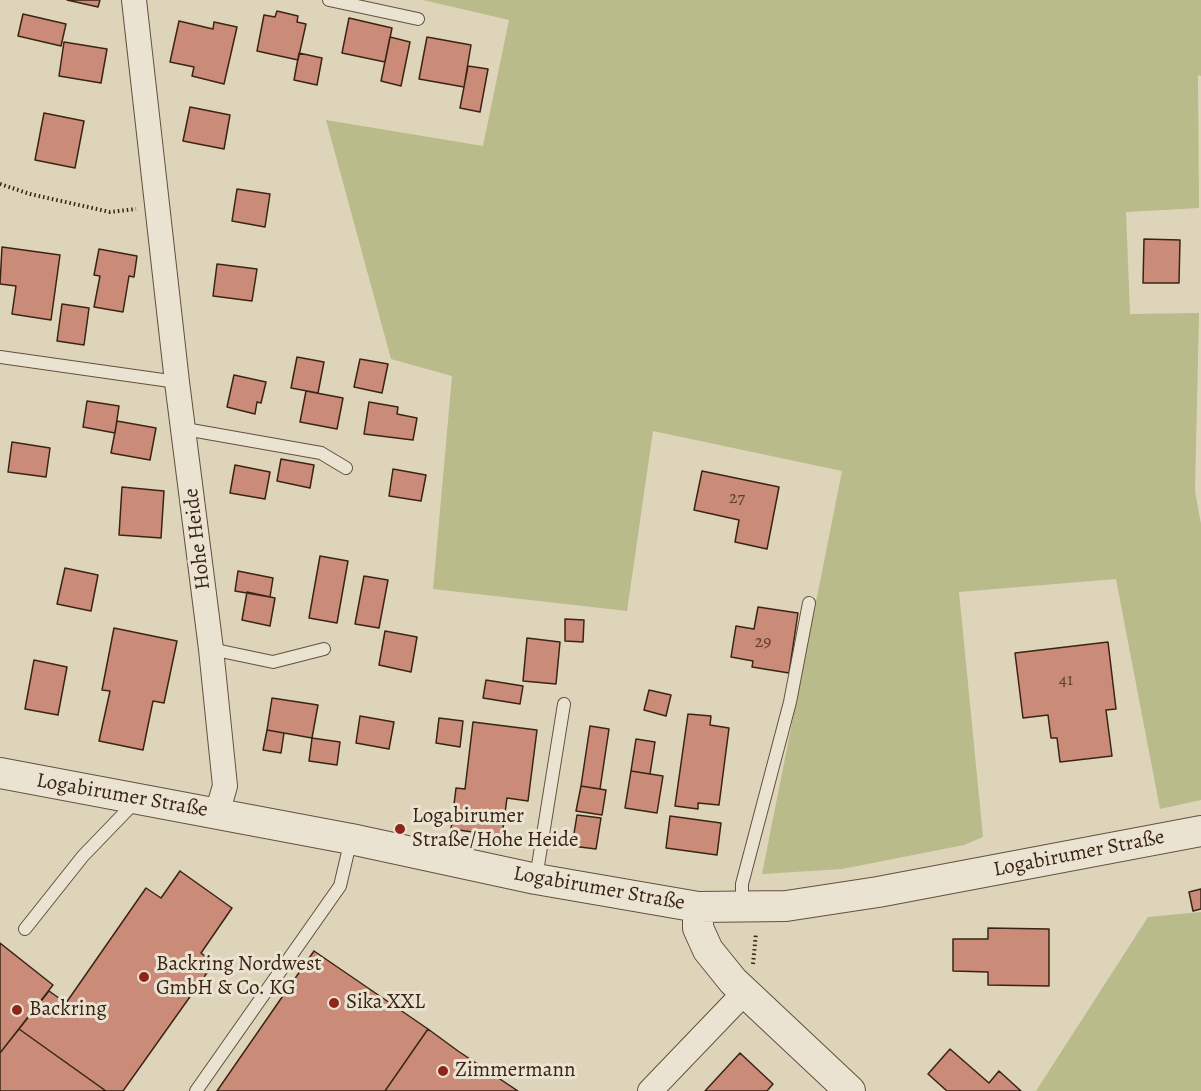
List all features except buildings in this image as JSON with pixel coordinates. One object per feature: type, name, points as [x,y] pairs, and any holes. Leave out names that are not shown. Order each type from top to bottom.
[{"type":"street","name":"Hohe Heide","points":[[134,0],[177,382],[185,429],[211,649],[225,786],[217,813]]},
{"type":"street","name":"Logabirumer Straße","points":[[0,773],[351,839],[536,879],[698,907],[786,906],[878,892],[1201,831]]},
{"type":"street","points":[[698,907],[698,928],[708,950],[744,993],[850,1091]]},
{"type":"street","points":[[650,1091],[744,993]]},
{"type":"lane","points":[[329,0],[418,19]]},
{"type":"lane","points":[[0,357],[177,382]]},
{"type":"lane","points":[[185,429],[321,453],[346,468]]},
{"type":"lane","points":[[741,908],[742,884],[790,702],[809,603]]},
{"type":"lane","points":[[211,649],[273,662],[324,649]]},
{"type":"lane","points":[[536,879],[564,704]]},
{"type":"lane","points":[[26,929],[83,856],[138,799]]},
{"type":"lane","points":[[196,1091],[340,886],[351,839]]},
{"type":"path","points":[[0,184],[30,194],[79,203],[110,212],[143,208],[157,203]]},
{"type":"green space","points":[[423,0],[1201,0],[1201,76],[1198,75],[1199,208],[1126,212],[1130,314],[1199,313],[1195,491],[1201,524],[1201,800],[1160,809],[1116,579],[959,592],[983,837],[964,845],[842,869],[762,874],[842,471],[653,431],[627,611],[433,589],[452,376],[391,359],[326,120],[483,146],[509,20]]},
{"type":"green space","points":[[1201,912],[1201,1091],[1036,1091],[1148,917]]},
{"type":"place","name":"Logabirumer Straße/Hohe Heide","points":[[400,829]]},
{"type":"place","name":"Backring Nordwest GmbH & Co. KG","points":[[144,977]]},
{"type":"place","name":"Sika XXL","points":[[334,1003]]},
{"type":"place","name":"Backring","points":[[17,1010]]},
{"type":"place","name":"Zimmermann","points":[[443,1071]]}]
